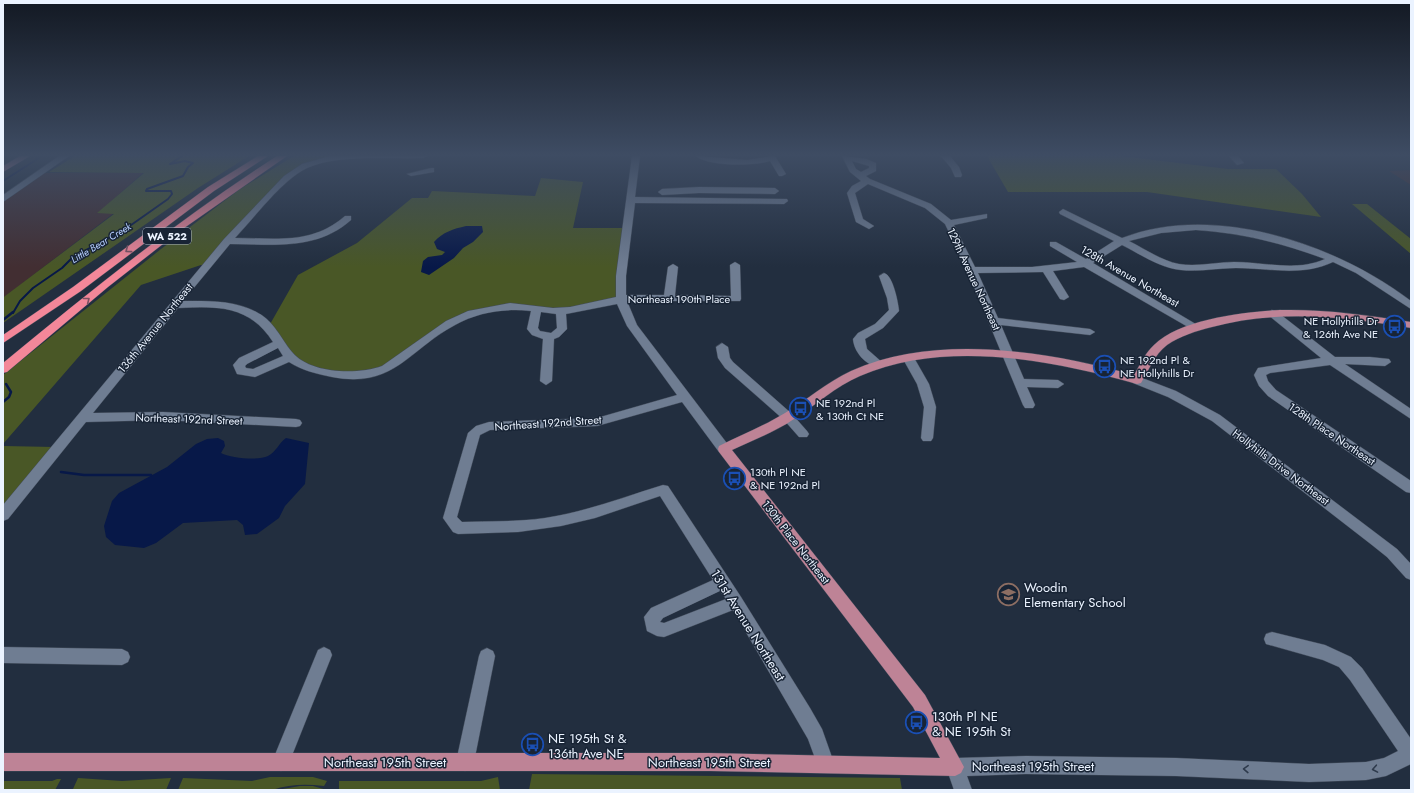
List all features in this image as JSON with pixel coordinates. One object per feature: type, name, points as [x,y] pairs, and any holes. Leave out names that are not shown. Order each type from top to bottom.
[{"type":"highway","name":"WA 522","points":[[3,345],[206,193]]},
{"type":"highway","name":"WA 522","points":[[3,364],[57,324],[189,219],[225,193]]},
{"type":"highway","points":[[3,340],[53,306]]},
{"type":"highway","points":[[3,369],[57,324]]},
{"type":"main road","points":[[724,449],[788,417],[854,374],[878,364],[936,355],[968,353],[1009,355],[1072,363],[1137,380],[1145,364],[1164,343],[1195,328],[1240,316],[1307,312],[1360,316],[1411,325]]},
{"type":"main road","name":"130th Place Northeast","points":[[724,449],[919,701],[955,767]]},
{"type":"main road","name":"Northeast 195th Street","points":[[3,762],[825,763],[955,767]]},
{"type":"street","points":[[3,199],[12,193]]},
{"type":"street","name":"136th Avenue Northeast","points":[[3,515],[174,304],[227,241],[271,193]]},
{"type":"street","points":[[621,299],[621,276],[630,193]]},
{"type":"street","points":[[630,196],[664,193]]},
{"type":"street","points":[[851,193],[859,220],[869,226]]},
{"type":"street","name":"129th Avenue Northeast","points":[[897,193],[928,206],[949,224],[972,270],[1029,405]]},
{"type":"street","points":[[630,196],[784,201]]},
{"type":"street","points":[[1063,212],[1168,264],[1181,267],[1236,265],[1298,270],[1317,266],[1332,259]]},
{"type":"street","points":[[949,224],[984,216]]},
{"type":"street","points":[[227,241],[294,240],[313,238],[331,232],[348,218]]},
{"type":"street","points":[[972,270],[1047,270],[1085,263],[1122,241],[1165,229],[1191,224],[1244,232],[1293,243],[1356,269],[1383,284],[1411,306]]},
{"type":"street","name":"128th Avenue Northeast","points":[[1053,244],[1195,328]]},
{"type":"street","name":"Northeast 190th Place","points":[[174,304],[223,305],[249,312],[261,318],[269,326],[290,357],[310,367],[341,374],[365,374],[395,365],[436,332],[462,317],[500,307],[517,306],[560,312],[621,299],[736,299],[735,265]]},
{"type":"street","points":[[669,299],[673,267]]},
{"type":"street","points":[[1047,270],[1064,297]]},
{"type":"street","points":[[878,364],[866,356],[861,348],[859,339],[862,335],[879,326],[894,311],[892,298],[884,276]]},
{"type":"street","name":"130th Place Northeast","points":[[621,299],[624,310],[632,326],[724,449]]},
{"type":"street","points":[[537,308],[532,329],[536,333],[549,337],[555,336],[562,329],[560,312]]},
{"type":"street","points":[[1272,313],[1330,360],[1411,416]]},
{"type":"street","points":[[994,321],[1090,332]]},
{"type":"street","points":[[546,381],[549,337]]},
{"type":"street","points":[[280,343],[243,361],[239,365],[241,371],[249,374],[255,373],[290,357]]},
{"type":"street","points":[[722,347],[724,358],[729,365],[788,417],[802,434]]},
{"type":"street","points":[[909,359],[923,384],[930,407],[927,438]]},
{"type":"street","points":[[1330,360],[1364,359],[1385,362]]},
{"type":"street","name":"128th Place Northeast","points":[[1330,360],[1270,369],[1262,371],[1260,375],[1263,383],[1272,393],[1411,488]]},
{"type":"street","name":"Hollyhills Drive Northeast","points":[[1137,380],[1196,406],[1236,432],[1392,553],[1411,574]]},
{"type":"street","points":[[1020,383],[1058,384]]},
{"type":"street","name":"Northeast 192nd Street","points":[[662,490],[600,511],[562,521],[525,526],[458,528],[450,518],[474,434],[480,428],[489,426],[598,422],[686,397]]},
{"type":"street","name":"Northeast 192nd Street","points":[[82,418],[163,416],[296,423]]},
{"type":"street","name":"131st Avenue Northeast","points":[[662,490],[722,583],[736,602],[816,735],[825,763]]},
{"type":"street","points":[[722,583],[657,613],[652,617],[653,626],[657,630],[664,630],[736,602]]},
{"type":"street","points":[[1272,639],[1325,653],[1344,662],[1356,674],[1411,754]]},
{"type":"street","points":[[3,655],[122,657]]},
{"type":"street","points":[[281,762],[324,656]]},
{"type":"street","points":[[465,762],[488,656]]},
{"type":"street","name":"Northeast 195th Street","points":[[955,767],[1026,765],[1176,767],[1309,773],[1366,771],[1386,767],[1411,754]]},
{"type":"street","points":[[955,767],[963,790]]},
{"type":"shaded area","points":[[12,193],[120,193],[98,213],[114,213],[3,298],[3,199]]},
{"type":"green space","points":[[120,193],[191,193],[3,323],[3,298],[5,296],[114,214],[97,213]]},
{"type":"green space","points":[[235,193],[274,193],[206,266],[201,265],[141,285],[3,444],[3,375],[161,249]]},
{"type":"green space","points":[[431,193],[473,193],[535,196],[536,193],[581,193],[573,228],[626,228],[621,298],[571,311],[528,307],[473,313],[377,372],[341,374],[298,362],[269,326],[298,275],[357,243],[412,198],[428,198]]},
{"type":"green space","points":[[1154,193],[1301,193],[1321,217]]},
{"type":"green space","points":[[1352,204],[1367,204],[1411,239],[1411,254]]},
{"type":"green space","points":[[3,446],[55,447],[3,508]]},
{"type":"green space","points":[[532,774],[900,778],[902,790],[529,790]]},
{"type":"green space","points":[[270,777],[313,777],[327,781],[324,786],[298,785],[272,790],[178,790],[183,778],[252,781]]},
{"type":"green space","points":[[498,777],[500,790],[339,790],[339,781],[481,781]]},
{"type":"green space","points":[[78,778],[122,781],[171,778],[166,790],[73,789]]},
{"type":"green space","points":[[61,779],[55,790],[3,790],[3,781],[52,781]]},
{"type":"green space","points":[[300,786],[313,786],[327,790],[277,790]]},
{"type":"water","points":[[466,226],[482,226],[483,232],[473,242],[463,248],[454,258],[429,275],[421,272],[423,261],[428,257],[442,255],[445,252],[437,249],[434,242],[448,231]]},
{"type":"water","points":[[218,438],[224,441],[225,446],[221,453],[244,458],[264,458],[273,452],[286,438],[309,443],[305,484],[285,506],[279,518],[257,534],[245,535],[243,525],[237,520],[183,523],[156,543],[144,548],[115,545],[106,537],[104,526],[112,501],[119,493],[167,467],[196,444],[207,439]]},
{"type":"waterway","name":"Little Bear Creek","points":[[13,313],[20,301],[33,288],[62,268],[73,257],[124,230],[168,199],[172,193]]},
{"type":"waterway","name":"Little Bear Creek","points":[[3,320],[13,312]]},
{"type":"waterway","name":"Little Bear Creek","points":[[3,402],[9,397],[11,392],[6,384]]},
{"type":"waterway","points":[[61,472],[84,475],[151,475]]},
{"type":"place","name":"NE Hollyhills Dr & 126th Ave NE","points":[[1394,327]]},
{"type":"place","name":"NE 192nd Pl & NE Hollyhills Dr","points":[[1104,366]]},
{"type":"place","name":"NE 192nd Pl & 130th Ct NE","points":[[800,409]]},
{"type":"place","name":"130th Pl NE & NE 192nd Pl","points":[[734,478]]},
{"type":"place","name":"Woodin Elementary School","points":[[1008,594]]},
{"type":"place","name":"130th Pl NE & NE 195th St","points":[[916,723]]},
{"type":"place","name":"NE 195th St & 136th Ave NE","points":[[532,745]]}]
